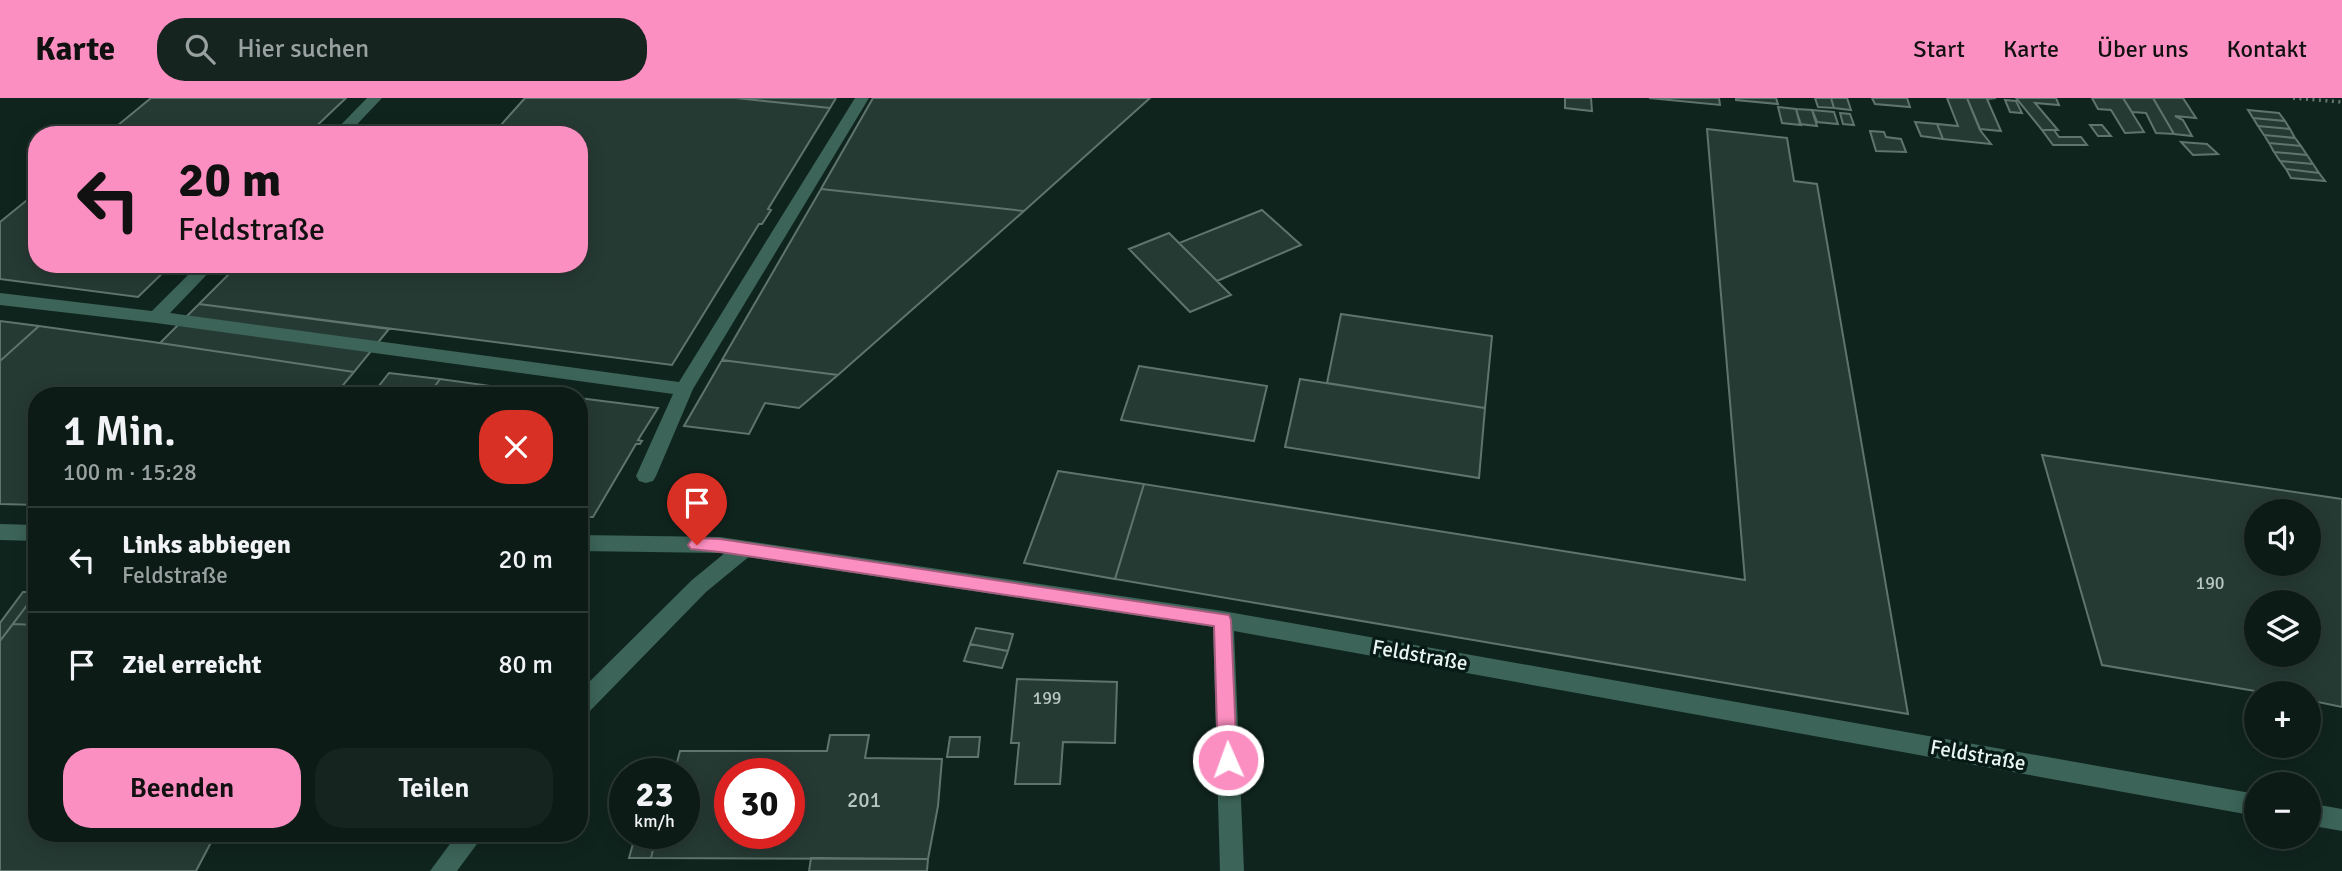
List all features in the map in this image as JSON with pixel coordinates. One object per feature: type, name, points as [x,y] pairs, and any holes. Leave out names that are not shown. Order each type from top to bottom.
[{"type":"street","points":[[347,126],[375,98]]},
{"type":"street","points":[[646,477],[684,390],[862,98]]},
{"type":"street","points":[[156,317],[200,273]]},
{"type":"street","points":[[0,299],[156,317],[684,390]]},
{"type":"street","points":[[0,532],[28,533]]},
{"type":"street","name":"Feldstraße","points":[[588,543],[720,545],[1223,620],[2244,803]]},
{"type":"street","points":[[588,698],[699,586],[744,549]]},
{"type":"street","points":[[1223,620],[1232,871]]},
{"type":"street","points":[[2321,816],[2342,820]]},
{"type":"street","points":[[442,871],[466,842]]},
{"type":"path","points":[[2293,98],[2342,102]]},
{"type":"building","points":[[151,98],[346,98],[316,126],[117,126]]},
{"type":"building","points":[[525,98],[736,98],[830,108],[768,209],[771,210],[762,224],[759,224],[672,365],[199,304],[230,273],[588,273],[588,126],[500,126]]},
{"type":"building","points":[[736,98],[836,98],[830,108]]},
{"type":"building","points":[[873,98],[1150,98],[1024,211],[821,189]]},
{"type":"building","points":[[1565,98],[1591,98],[1592,111],[1565,108]]},
{"type":"building","points":[[1649,98],[1719,98],[1720,105]]},
{"type":"building","points":[[1776,98],[1778,104],[1736,100]]},
{"type":"building","points":[[1815,98],[1831,98],[1834,108],[1818,107]]},
{"type":"building","points":[[1831,98],[1847,98],[1851,110],[1834,108]]},
{"type":"building","points":[[1872,98],[1907,98],[1910,107],[1875,104]]},
{"type":"building","points":[[1947,98],[1967,98],[1980,130],[1991,144],[1943,139],[1937,124],[1958,126]]},
{"type":"building","points":[[1967,98],[1996,98],[1987,99],[2001,131],[1980,129]]},
{"type":"building","points":[[2016,98],[2056,98],[2059,105],[2035,103],[2058,130],[2042,130]]},
{"type":"building","points":[[2092,98],[2123,98],[2144,132],[2125,133],[2111,110],[2098,109]]},
{"type":"building","points":[[2123,98],[2153,98],[2174,134],[2156,133],[2146,113],[2132,112]]},
{"type":"building","points":[[2153,98],[2183,98],[2196,118],[2175,116],[2183,120],[2192,136],[2174,134]]},
{"type":"building","points":[[2005,100],[2016,101],[2022,113],[2010,112]]},
{"type":"building","points":[[1778,107],[1796,109],[1801,125],[1782,123]]},
{"type":"building","points":[[1796,109],[1812,110],[1817,126],[1800,124]]},
{"type":"building","points":[[1812,110],[1834,112],[1838,124],[1817,122]]},
{"type":"building","points":[[2248,110],[2279,113],[2285,121],[2253,118]]},
{"type":"building","points":[[1840,113],[1850,114],[1854,125],[1843,124]]},
{"type":"building","points":[[2253,118],[2285,121],[2290,129],[2258,126]]},
{"type":"building","points":[[1915,122],[1937,124],[1943,139],[1921,136]]},
{"type":"building","points":[[2090,125],[2102,125],[2111,136],[2098,136]]},
{"type":"building","points":[[2258,126],[2290,129],[2295,138],[2264,135]]},
{"type":"building","points":[[1707,129],[1787,138],[1794,181],[1817,184],[1908,714],[1115,579],[1144,484],[1745,580]]},
{"type":"building","points":[[2042,130],[2054,130],[2059,137],[2081,137],[2087,145],[2053,145]]},
{"type":"building","points":[[1870,131],[1884,132],[1886,137],[1901,139],[1906,152],[1876,151]]},
{"type":"building","points":[[2264,135],[2295,138],[2301,146],[2269,143]]},
{"type":"building","points":[[2181,142],[2207,144],[2218,154],[2193,155]]},
{"type":"building","points":[[2269,143],[2301,146],[2307,155],[2274,152]]},
{"type":"building","points":[[2274,152],[2307,155],[2313,164],[2280,161]]},
{"type":"building","points":[[2280,161],[2313,164],[2319,173],[2286,169]]},
{"type":"building","points":[[2286,169],[2319,173],[2325,181],[2291,178]]},
{"type":"building","points":[[821,189],[1024,211],[838,375],[722,360]]},
{"type":"building","points":[[28,199],[28,273],[163,273],[138,297],[0,279],[0,222]]},
{"type":"building","points":[[1262,210],[1301,245],[1217,281],[1179,243]]},
{"type":"building","points":[[1169,233],[1231,295],[1190,312],[1129,249]]},
{"type":"building","points":[[199,304],[389,329],[354,372],[160,343]]},
{"type":"building","points":[[1341,314],[1492,336],[1485,408],[1327,383]]},
{"type":"building","points":[[0,321],[39,326],[0,361]]},
{"type":"building","points":[[39,326],[354,372],[342,387],[28,387],[28,505],[0,504],[0,361]]},
{"type":"building","points":[[722,360],[838,375],[799,408],[765,403],[749,434],[684,426]]},
{"type":"building","points":[[1139,366],[1267,386],[1254,441],[1121,420]]},
{"type":"building","points":[[389,373],[440,379],[434,387],[378,387]]},
{"type":"building","points":[[440,379],[497,387],[434,387]]},
{"type":"building","points":[[1300,379],[1485,408],[1479,478],[1285,447]]},
{"type":"building","points":[[588,399],[658,408],[638,440],[642,441],[636,444],[593,517],[588,517]]},
{"type":"building","points":[[2042,455],[2342,499],[2342,707],[2321,703],[2321,681],[2244,681],[2244,689],[2102,665]]},
{"type":"building","points":[[1058,471],[1144,484],[1115,579],[1024,563]]},
{"type":"building","points":[[23,592],[28,592],[28,604],[0,641],[0,623]]},
{"type":"building","points":[[28,604],[28,625],[13,624]]},
{"type":"building","points":[[13,624],[28,625],[28,842],[211,842],[196,871],[0,871],[0,641]]},
{"type":"building","points":[[976,628],[1013,634],[1008,651],[970,644]]},
{"type":"building","points":[[970,644],[1008,651],[1002,668],[964,661]]},
{"type":"building","points":[[1017,679],[1117,682],[1115,743],[1063,742],[1060,784],[1015,784],[1019,743],[1011,743]]},
{"type":"building","points":[[830,735],[869,735],[865,758],[942,759],[938,806],[928,859],[651,858],[653,849],[700,849],[700,758],[678,758],[680,751],[827,751]]},
{"type":"building","points":[[950,737],[980,737],[978,757],[947,757]]},
{"type":"building","points":[[632,849],[653,849],[651,858],[629,858]]},
{"type":"building","points":[[811,858],[928,859],[927,871],[809,871]]},
{"type":"route","points":[[697,545],[720,545],[1223,620],[1228,760]]}]
